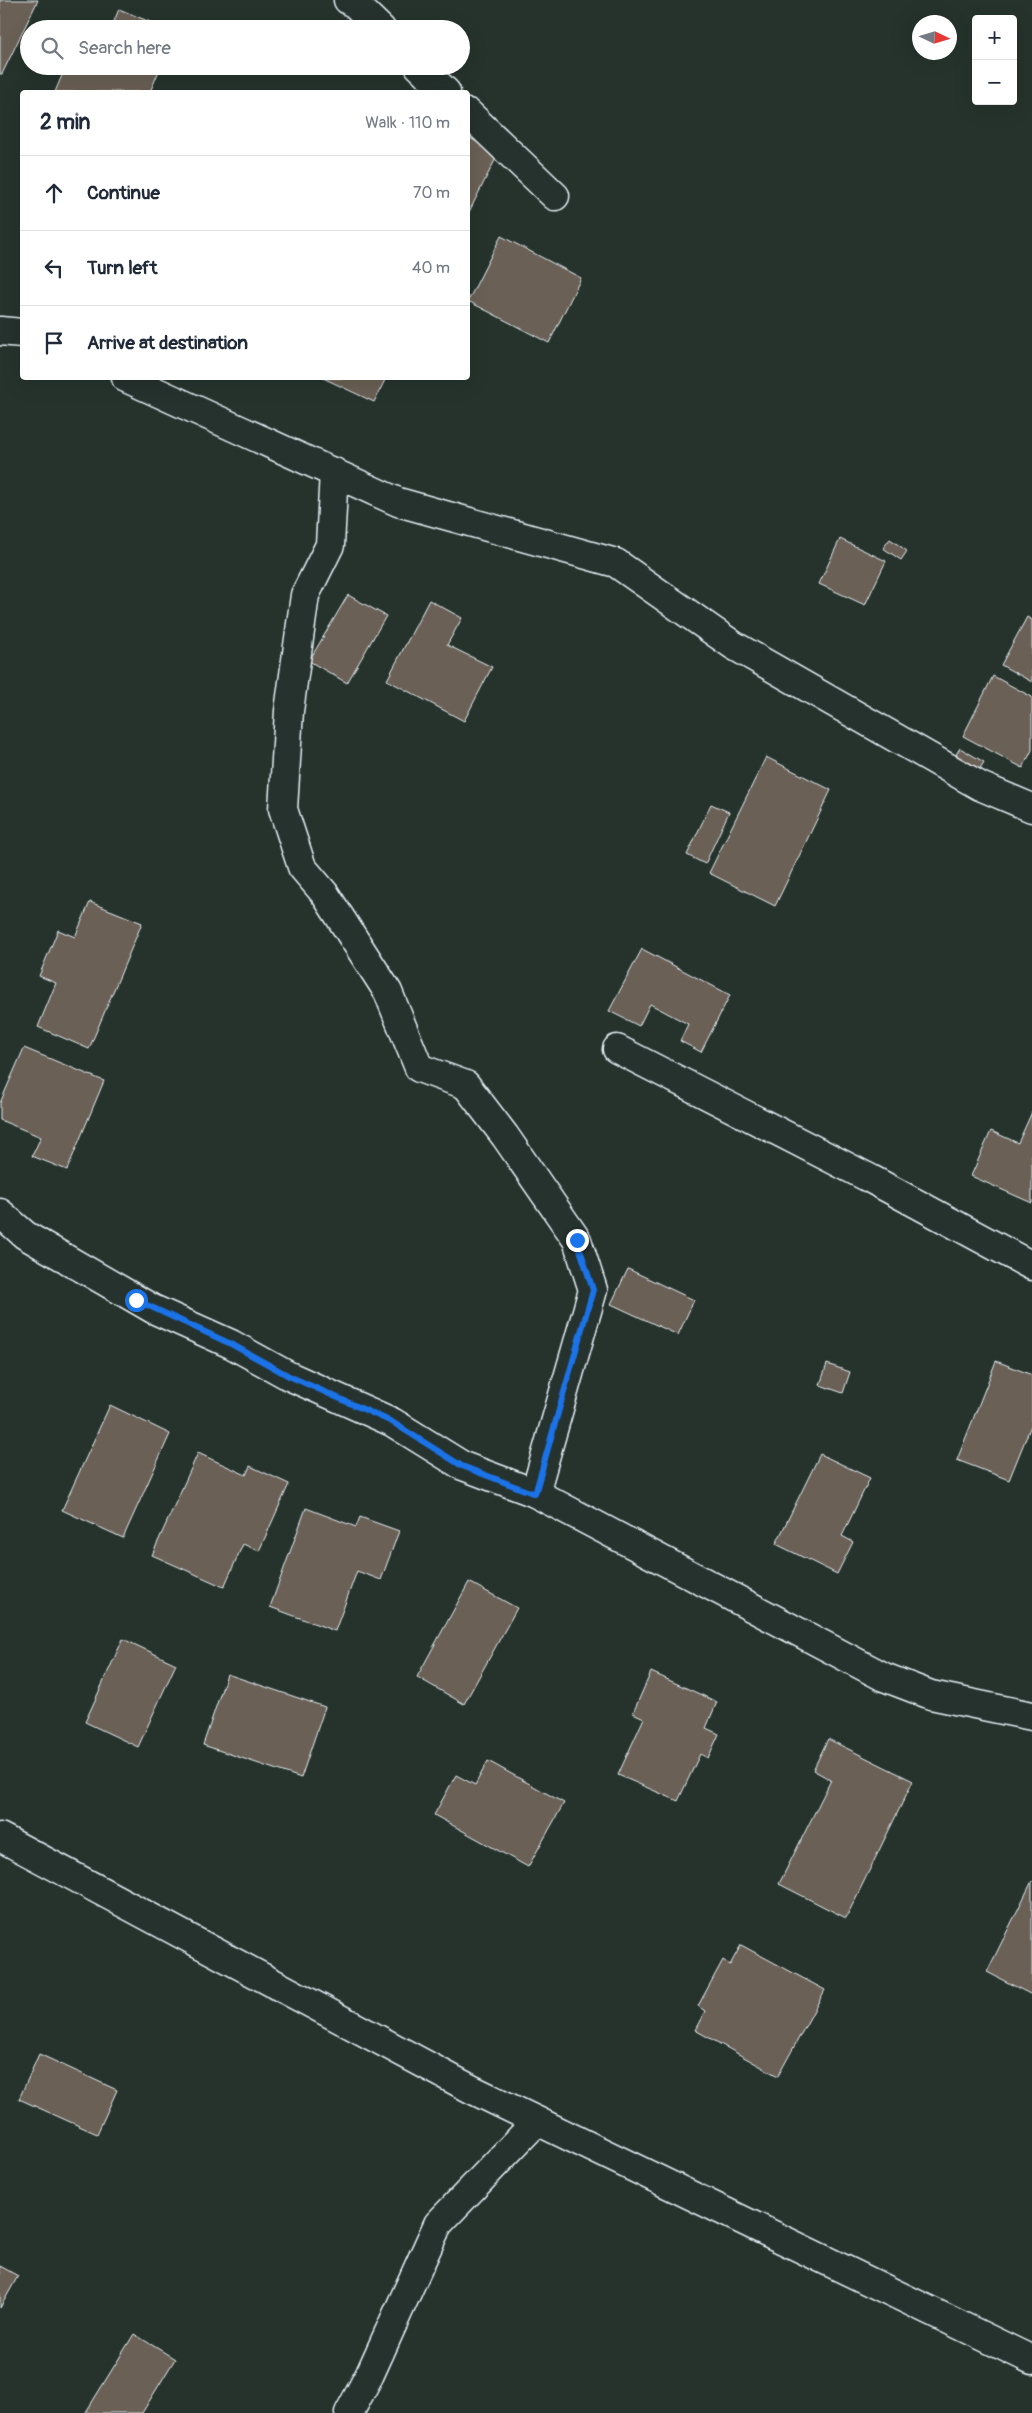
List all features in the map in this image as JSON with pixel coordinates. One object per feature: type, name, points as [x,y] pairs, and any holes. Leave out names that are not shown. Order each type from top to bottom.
[{"type":"street","points":[[348,0],[372,20]]},
{"type":"street","points":[[428,75],[444,90]]},
{"type":"street","points":[[470,115],[555,196]]},
{"type":"street","points":[[0,332],[20,333]]},
{"type":"street","points":[[130,380],[398,502],[616,562],[734,645],[980,786],[1032,808]]},
{"type":"street","points":[[334,472],[330,544],[305,595],[289,711],[282,810],[302,867],[325,894],[388,992],[419,1068],[466,1084],[505,1136],[577,1240],[593,1290],[535,1494]]},
{"type":"street","points":[[617,1049],[871,1180],[1032,1266]]},
{"type":"street","points":[[0,1213],[26,1235],[153,1309],[231,1344],[289,1376],[392,1422],[462,1466],[535,1494],[884,1677],[931,1695],[1028,1708]]},
{"type":"street","points":[[0,1837],[471,2089],[1032,2360]]},
{"type":"street","points":[[349,2413],[370,2374],[438,2224],[537,2121]]},
{"type":"building","points":[[0,0],[38,0],[28,20],[20,20],[20,37],[2,74],[0,74]]},
{"type":"building","points":[[119,9],[145,20],[115,20]]},
{"type":"building","points":[[62,75],[157,75],[151,90],[56,90]]},
{"type":"building","points":[[470,138],[498,154],[470,210]]},
{"type":"building","points":[[501,236],[581,278],[549,343],[470,302],[470,297]]},
{"type":"building","points":[[327,380],[385,380],[374,402]]},
{"type":"building","points":[[840,539],[886,561],[865,605],[819,584]]},
{"type":"building","points":[[890,539],[907,551],[901,560],[883,548]]},
{"type":"building","points":[[348,595],[386,616],[347,683],[309,661]]},
{"type":"building","points":[[429,600],[462,618],[447,645],[492,667],[464,721],[387,680]]},
{"type":"building","points":[[1027,617],[1032,620],[1032,682],[1001,665]]},
{"type":"building","points":[[993,676],[1032,697],[1032,750],[1023,768],[963,736]]},
{"type":"building","points":[[960,748],[984,762],[976,775],[952,761]]},
{"type":"building","points":[[766,757],[831,790],[775,906],[709,873]]},
{"type":"building","points":[[711,804],[729,812],[705,864],[687,855]]},
{"type":"building","points":[[90,902],[142,923],[89,1049],[38,1027],[56,983],[39,976],[58,930],[75,937]]},
{"type":"building","points":[[642,949],[730,995],[701,1052],[680,1041],[688,1024],[650,1004],[639,1026],[609,1011]]},
{"type":"building","points":[[24,1048],[104,1081],[67,1170],[32,1156],[41,1137],[0,1120],[0,1103]]},
{"type":"building","points":[[1032,1112],[1032,1203],[971,1176],[991,1131],[1018,1143]]},
{"type":"building","points":[[628,1269],[694,1300],[678,1335],[611,1304]]},
{"type":"building","points":[[996,1361],[1032,1375],[1032,1423],[1009,1480],[957,1460]]},
{"type":"building","points":[[827,1364],[850,1372],[843,1393],[820,1385]]},
{"type":"building","points":[[110,1405],[170,1434],[123,1538],[62,1510]]},
{"type":"building","points":[[198,1453],[246,1475],[250,1466],[289,1484],[259,1551],[243,1544],[224,1587],[152,1555]]},
{"type":"building","points":[[820,1454],[870,1478],[842,1536],[853,1542],[837,1574],[776,1544]]},
{"type":"building","points":[[306,1508],[356,1527],[360,1517],[399,1531],[381,1580],[357,1571],[335,1631],[270,1607]]},
{"type":"building","points":[[469,1582],[517,1608],[464,1704],[417,1677]]},
{"type":"building","points":[[123,1639],[176,1664],[138,1747],[85,1722]]},
{"type":"building","points":[[651,1672],[717,1702],[706,1728],[719,1734],[708,1758],[700,1754],[678,1801],[618,1775],[644,1718],[633,1713]]},
{"type":"building","points":[[227,1674],[325,1707],[301,1778],[203,1745]]},
{"type":"building","points":[[828,1739],[913,1781],[846,1918],[779,1884],[831,1780],[813,1770]]},
{"type":"building","points":[[488,1761],[564,1803],[528,1867],[434,1815],[456,1775],[475,1785]]},
{"type":"building","points":[[1032,1881],[1032,1995],[987,1972]]},
{"type":"building","points":[[741,1945],[825,1990],[778,2076],[695,2030],[705,2011],[698,2006],[723,1960],[730,1965]]},
{"type":"building","points":[[39,2054],[117,2090],[97,2134],[19,2099]]},
{"type":"building","points":[[0,2266],[18,2276],[0,2308]]},
{"type":"building","points":[[134,2334],[175,2359],[142,2413],[86,2412]]},
{"type":"route","points":[[136,1300],[231,1344],[289,1376],[392,1422],[462,1466],[535,1494],[593,1290],[577,1240]]}]
